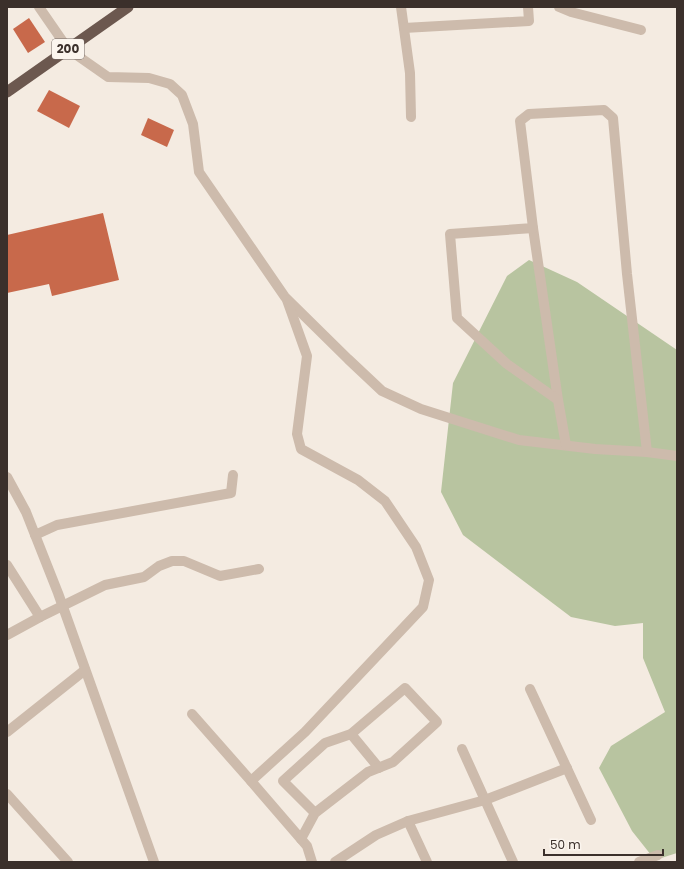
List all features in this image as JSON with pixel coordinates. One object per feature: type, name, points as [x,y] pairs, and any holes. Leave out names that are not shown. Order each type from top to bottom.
[{"type":"highway","name":"200","points":[[7,92],[128,7]]},
{"type":"street","points":[[39,7],[68,49],[108,77],[149,78],[170,84],[182,95],[192,124],[199,172],[286,296],[382,391],[421,409],[519,440],[595,449],[647,452],[677,456]]},
{"type":"street","points":[[402,7],[410,73],[411,117]]},
{"type":"street","points":[[404,28],[529,21],[528,7]]},
{"type":"street","points":[[559,7],[571,12],[641,30]]},
{"type":"street","points":[[566,445],[533,228],[520,121],[529,114],[604,110],[613,118],[627,274],[647,452]]},
{"type":"street","points":[[533,228],[450,234],[457,318],[507,364],[558,400]]},
{"type":"street","points":[[251,781],[305,732],[423,607],[429,580],[416,547],[385,501],[358,480],[301,449],[297,434],[299,411],[308,356],[286,296]]},
{"type":"street","points":[[35,535],[57,525],[230,493],[233,476]]},
{"type":"street","points":[[7,477],[26,512],[35,535],[154,862]]},
{"type":"street","points":[[7,635],[105,585],[144,577],[159,566],[172,561],[184,561],[220,576],[260,569]]},
{"type":"street","points":[[7,565],[40,617]]},
{"type":"street","points":[[7,732],[85,670]]},
{"type":"street","points":[[301,839],[315,813],[368,772],[393,762],[437,722],[405,688],[351,734],[325,743],[284,781],[315,813]]},
{"type":"street","points":[[530,689],[591,820]]},
{"type":"street","points":[[192,714],[307,846],[312,862]]},
{"type":"street","points":[[351,734],[379,768]]},
{"type":"street","points":[[462,749],[513,862]]},
{"type":"street","points":[[335,862],[376,836],[408,822],[485,800],[567,768]]},
{"type":"street","points":[[7,794],[11,806],[68,862]]},
{"type":"street","points":[[408,822],[427,862]]},
{"type":"street","points":[[639,862],[658,855]]},
{"type":"green space","points":[[529,260],[577,282],[677,350],[677,853],[655,860],[632,831],[599,768],[611,746],[665,712],[643,658],[643,623],[615,626],[571,617],[463,535],[441,492],[453,383],[507,276]]},
{"type":"building","points":[[29,18],[45,42],[28,53],[13,29]]},
{"type":"building","points":[[49,90],[80,106],[69,128],[37,111]]},
{"type":"building","points":[[148,118],[174,130],[167,147],[141,135]]},
{"type":"building","points":[[103,213],[119,280],[52,296],[49,284],[7,293],[7,235]]}]
